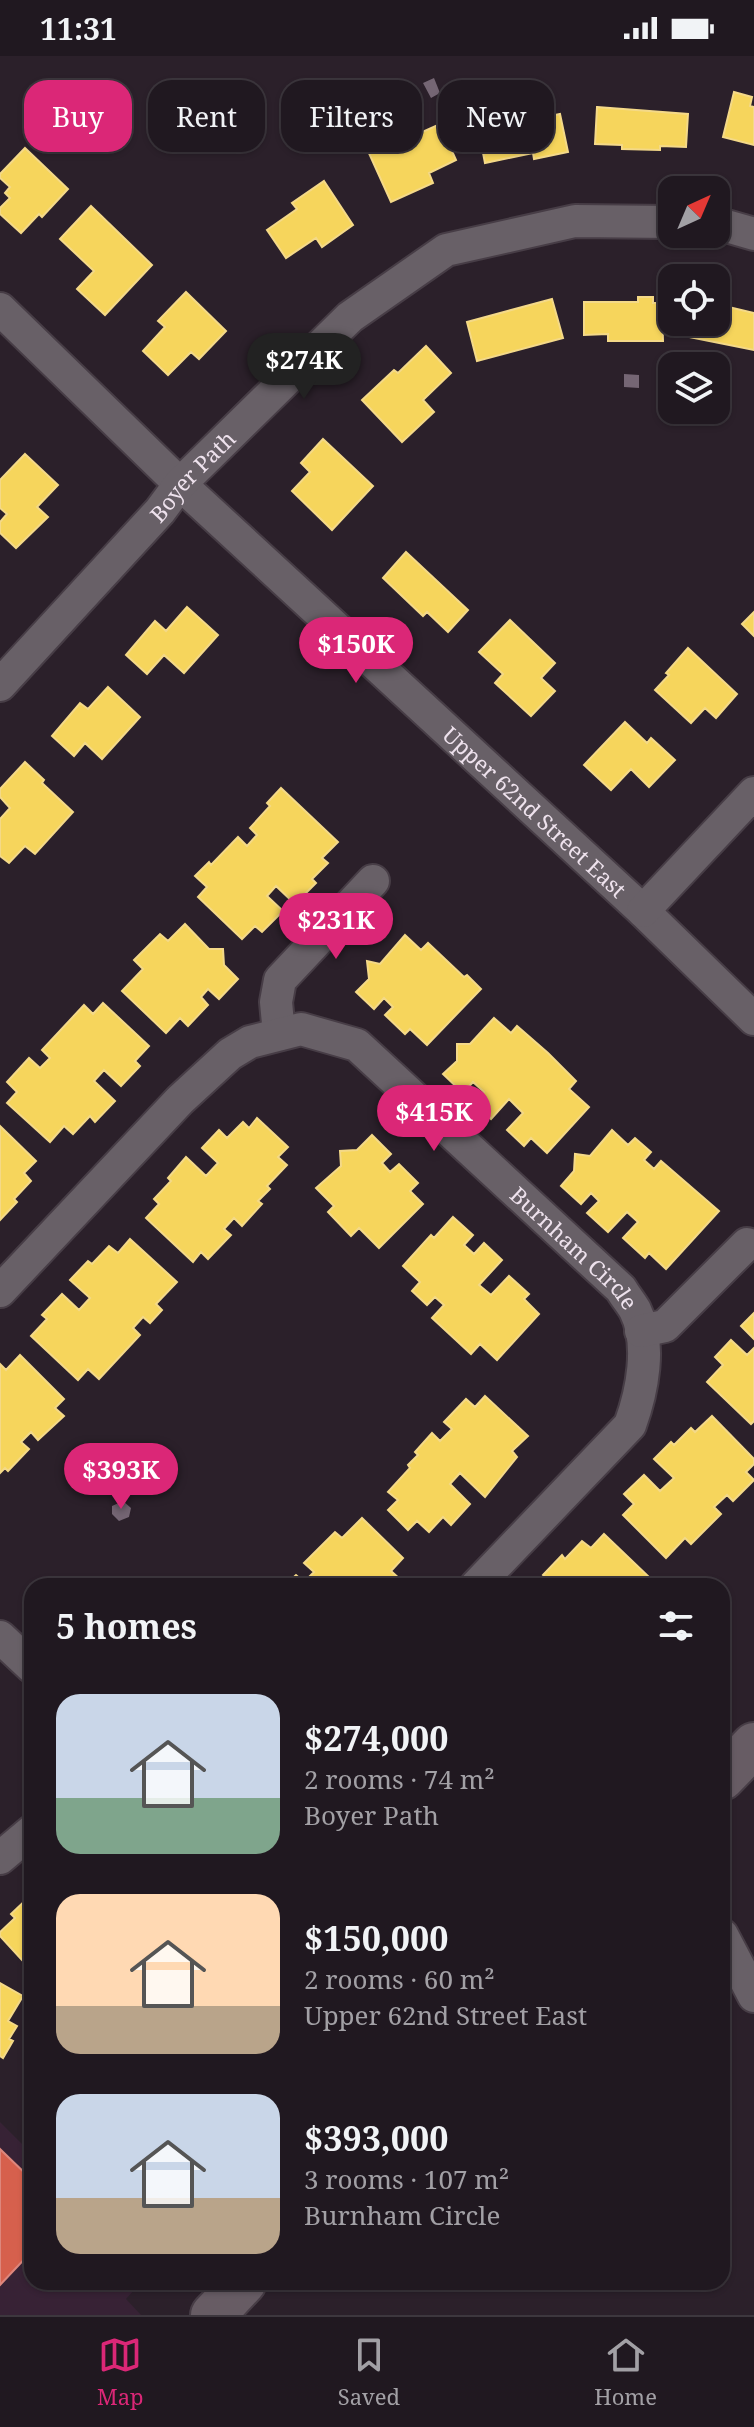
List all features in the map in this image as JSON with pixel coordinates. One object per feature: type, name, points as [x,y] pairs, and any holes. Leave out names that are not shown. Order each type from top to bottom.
[{"type":"street","name":"Boyer Path","points":[[0,685],[160,511],[180,484],[350,317],[446,250],[575,221],[658,222]]},
{"type":"street","points":[[730,227],[754,234]]},
{"type":"street","name":"Upper 62nd Street East","points":[[0,309],[180,484],[643,911],[754,1019]]},
{"type":"street","points":[[643,911],[754,793]]},
{"type":"street","points":[[279,1034],[276,1002],[280,980],[373,881]]},
{"type":"street","name":"Burnham Circle","points":[[0,1291],[206,1074],[240,1048],[301,1029],[357,1045],[621,1289],[636,1312],[641,1331],[644,1359],[639,1400],[630,1425],[484,1578]]},
{"type":"street","points":[[641,1331],[665,1326],[747,1244]]},
{"type":"street","points":[[0,1637],[24,1660]]},
{"type":"street","points":[[730,1770],[754,1745]]},
{"type":"street","points":[[0,1858],[24,1838]]},
{"type":"street","points":[[730,1950],[754,1996]]},
{"type":"street","points":[[213,2315],[236,2290]]},
{"type":"shaded area","points":[[0,2122],[24,2146],[24,2290],[134,2290],[126,2299],[141,2315],[0,2315]]},
{"type":"building: Homes","points":[[734,92],[752,97],[754,145],[723,137]]},
{"type":"building: Homes","points":[[597,107],[688,114],[686,147],[622,149],[622,145],[595,144]]},
{"type":"building: Homes","points":[[560,114],[568,152],[534,159],[533,153],[485,163],[483,152],[554,152],[554,115]]},
{"type":"building: Homes","points":[[438,125],[438,152],[452,152],[456,160],[429,173],[433,183],[391,202],[368,152],[422,152],[422,132]]},
{"type":"building: Homes","points":[[24,149],[68,189],[42,217],[39,214],[21,233],[0,214],[0,208],[10,198],[5,193],[10,187],[0,178],[0,174]]},
{"type":"building: Homes","points":[[324,181],[353,225],[322,247],[316,238],[286,258],[267,230],[297,209],[292,203]]},
{"type":"building: Homes","points":[[91,206],[152,265],[105,315],[77,289],[94,271],[60,239]]},
{"type":"building: Homes","points":[[186,292],[226,331],[199,359],[191,352],[168,375],[143,351],[165,327],[158,321]]},
{"type":"building: Homes","points":[[638,297],[653,297],[653,303],[658,303],[658,336],[663,336],[663,341],[608,341],[608,334],[584,335],[584,302],[638,302]]},
{"type":"building: Homes","points":[[552,299],[563,338],[477,361],[467,322]]},
{"type":"building: Homes","points":[[730,307],[754,313],[754,350],[689,337],[730,336]]},
{"type":"building: Homes","points":[[426,346],[451,373],[423,400],[434,412],[402,442],[362,400],[394,370],[398,373]]},
{"type":"building: Homes","points":[[323,439],[373,486],[332,530],[292,491],[310,472],[301,463]]},
{"type":"building: Homes","points":[[25,454],[58,485],[37,507],[48,517],[16,548],[0,533],[0,522],[7,514],[0,508],[0,480]]},
{"type":"building: Homes","points":[[406,552],[468,610],[448,632],[427,612],[423,616],[383,578]]},
{"type":"building: Homes","points":[[187,607],[218,635],[184,673],[164,655],[147,674],[126,655],[155,621],[166,631]]},
{"type":"building: Homes","points":[[754,612],[754,636],[742,624]]},
{"type":"building: Homes","points":[[510,620],[555,663],[541,678],[555,691],[531,716],[495,683],[503,674],[479,652]]},
{"type":"building: Homes","points":[[688,648],[737,694],[716,718],[705,708],[691,723],[655,690]]},
{"type":"building: Homes","points":[[108,687],[140,717],[102,759],[85,743],[74,756],[52,736],[80,703],[88,709]]},
{"type":"building: Homes","points":[[625,722],[647,743],[651,738],[675,760],[649,787],[631,769],[611,790],[584,765]]},
{"type":"building: Homes","points":[[25,762],[73,812],[35,854],[25,846],[9,863],[0,856],[0,819],[10,808],[0,797],[0,789]]},
{"type":"building: Homes","points":[[281,788],[338,842],[322,858],[328,863],[312,879],[316,883],[295,904],[276,886],[267,896],[283,911],[262,932],[255,926],[242,939],[198,897],[207,887],[195,876],[209,862],[211,865],[238,837],[247,846],[257,835],[250,828]]},
{"type":"building: Homes","points":[[185,924],[209,949],[223,949],[224,965],[238,979],[219,999],[208,989],[201,997],[208,1005],[188,1026],[180,1018],[166,1033],[122,991],[143,969],[134,960],[160,934],[168,941]]},
{"type":"building: Homes","points":[[405,935],[421,950],[428,943],[481,989],[427,1045],[410,1029],[405,1034],[385,1015],[393,1007],[384,998],[374,1009],[356,992],[369,979],[367,961],[380,964]]},
{"type":"building: Homes","points":[[103,1003],[149,1046],[135,1061],[140,1066],[121,1086],[104,1070],[94,1081],[115,1101],[95,1122],[90,1116],[73,1134],[64,1126],[50,1142],[7,1103],[17,1092],[7,1082],[29,1058],[40,1068],[50,1058],[42,1050],[84,1005],[93,1014]]},
{"type":"building: Homes","points":[[494,1018],[511,1033],[517,1026],[548,1053],[576,1081],[569,1089],[589,1107],[547,1153],[531,1138],[524,1146],[507,1130],[523,1113],[509,1099],[491,1119],[473,1103],[484,1092],[473,1082],[463,1093],[443,1074],[457,1061],[457,1044],[470,1044]]},
{"type":"building: Homes","points":[[257,1118],[288,1147],[278,1157],[287,1165],[267,1186],[270,1189],[258,1201],[262,1204],[242,1226],[234,1218],[224,1229],[231,1235],[208,1259],[201,1252],[193,1262],[146,1218],[159,1204],[154,1199],[171,1181],[168,1178],[186,1157],[206,1176],[218,1163],[202,1148],[219,1130],[227,1138],[243,1122],[249,1128]]},
{"type":"building: Homes","points":[[0,1126],[36,1161],[24,1173],[31,1181],[0,1220]]},
{"type":"building: Homes","points":[[612,1130],[628,1145],[635,1138],[651,1152],[644,1160],[654,1169],[661,1161],[719,1211],[666,1269],[649,1253],[645,1258],[623,1238],[638,1222],[627,1212],[608,1232],[587,1213],[599,1201],[591,1193],[581,1204],[561,1186],[574,1171],[575,1154],[590,1156]]},
{"type":"building: Homes","points":[[372,1135],[391,1154],[382,1163],[390,1172],[399,1164],[418,1183],[410,1191],[423,1204],[379,1248],[359,1228],[351,1236],[328,1212],[334,1206],[316,1188],[341,1166],[340,1151],[357,1150]]},
{"type":"building: Homes","points":[[453,1217],[473,1235],[464,1245],[474,1254],[484,1243],[502,1260],[479,1285],[491,1295],[509,1276],[529,1294],[524,1299],[539,1314],[497,1360],[480,1344],[471,1354],[432,1318],[444,1305],[435,1297],[427,1305],[412,1291],[420,1282],[403,1266],[431,1235],[434,1238]]},
{"type":"building: Homes","points":[[130,1239],[177,1282],[156,1304],[162,1310],[150,1323],[143,1317],[133,1328],[140,1335],[99,1379],[88,1369],[78,1380],[31,1336],[47,1319],[42,1315],[62,1294],[79,1310],[90,1298],[70,1280],[88,1261],[92,1264],[109,1246],[118,1253]]},
{"type":"building: Homes","points":[[754,1313],[754,1339],[741,1326]]},
{"type":"building: Homes","points":[[731,1340],[747,1355],[754,1348],[754,1421],[751,1424],[707,1382],[723,1365],[715,1357]]},
{"type":"building: Homes","points":[[20,1355],[64,1399],[55,1408],[64,1416],[38,1440],[31,1432],[21,1442],[29,1449],[8,1471],[5,1468],[0,1473],[0,1364],[6,1370]]},
{"type":"building: Homes","points":[[485,1396],[528,1436],[512,1451],[517,1457],[485,1497],[460,1473],[450,1484],[470,1504],[451,1525],[443,1517],[429,1532],[417,1521],[408,1530],[388,1510],[398,1500],[388,1492],[410,1468],[408,1465],[418,1455],[415,1452],[432,1433],[440,1441],[452,1429],[444,1422],[466,1399],[475,1407]]},
{"type":"building: Homes","points":[[712,1416],[754,1459],[754,1464],[746,1472],[754,1480],[733,1501],[727,1495],[714,1507],[721,1514],[691,1544],[685,1538],[666,1558],[623,1515],[634,1504],[624,1494],[644,1475],[660,1491],[674,1478],[654,1459],[671,1442],[674,1445],[691,1428],[695,1432]]},
{"type":"building: Homes","points":[[362,1518],[403,1558],[391,1571],[399,1578],[308,1578],[314,1572],[304,1563],[335,1532],[342,1538]]},
{"type":"building: Homes","points":[[604,1534],[650,1578],[546,1578],[543,1575],[562,1555],[565,1559],[582,1541],[591,1548]]},
{"type":"building: Homes","points":[[24,1902],[24,1962],[0,1936],[0,1932],[15,1918],[11,1914]]},
{"type":"building: Homes","points":[[0,1983],[23,1996],[8,2021],[17,2026],[3,2058],[0,2056]]},
{"type":"building: Shops","points":[[0,2149],[24,2172],[24,2260],[0,2285]]},
{"type":"building: Other","points":[[434,78],[438,94],[431,98],[423,83]]},
{"type":"building: Other","points":[[624,374],[639,375],[639,388],[624,387]]},
{"type":"building: Other","points":[[123,1501],[131,1508],[129,1517],[119,1521],[112,1514],[112,1506]]}]
